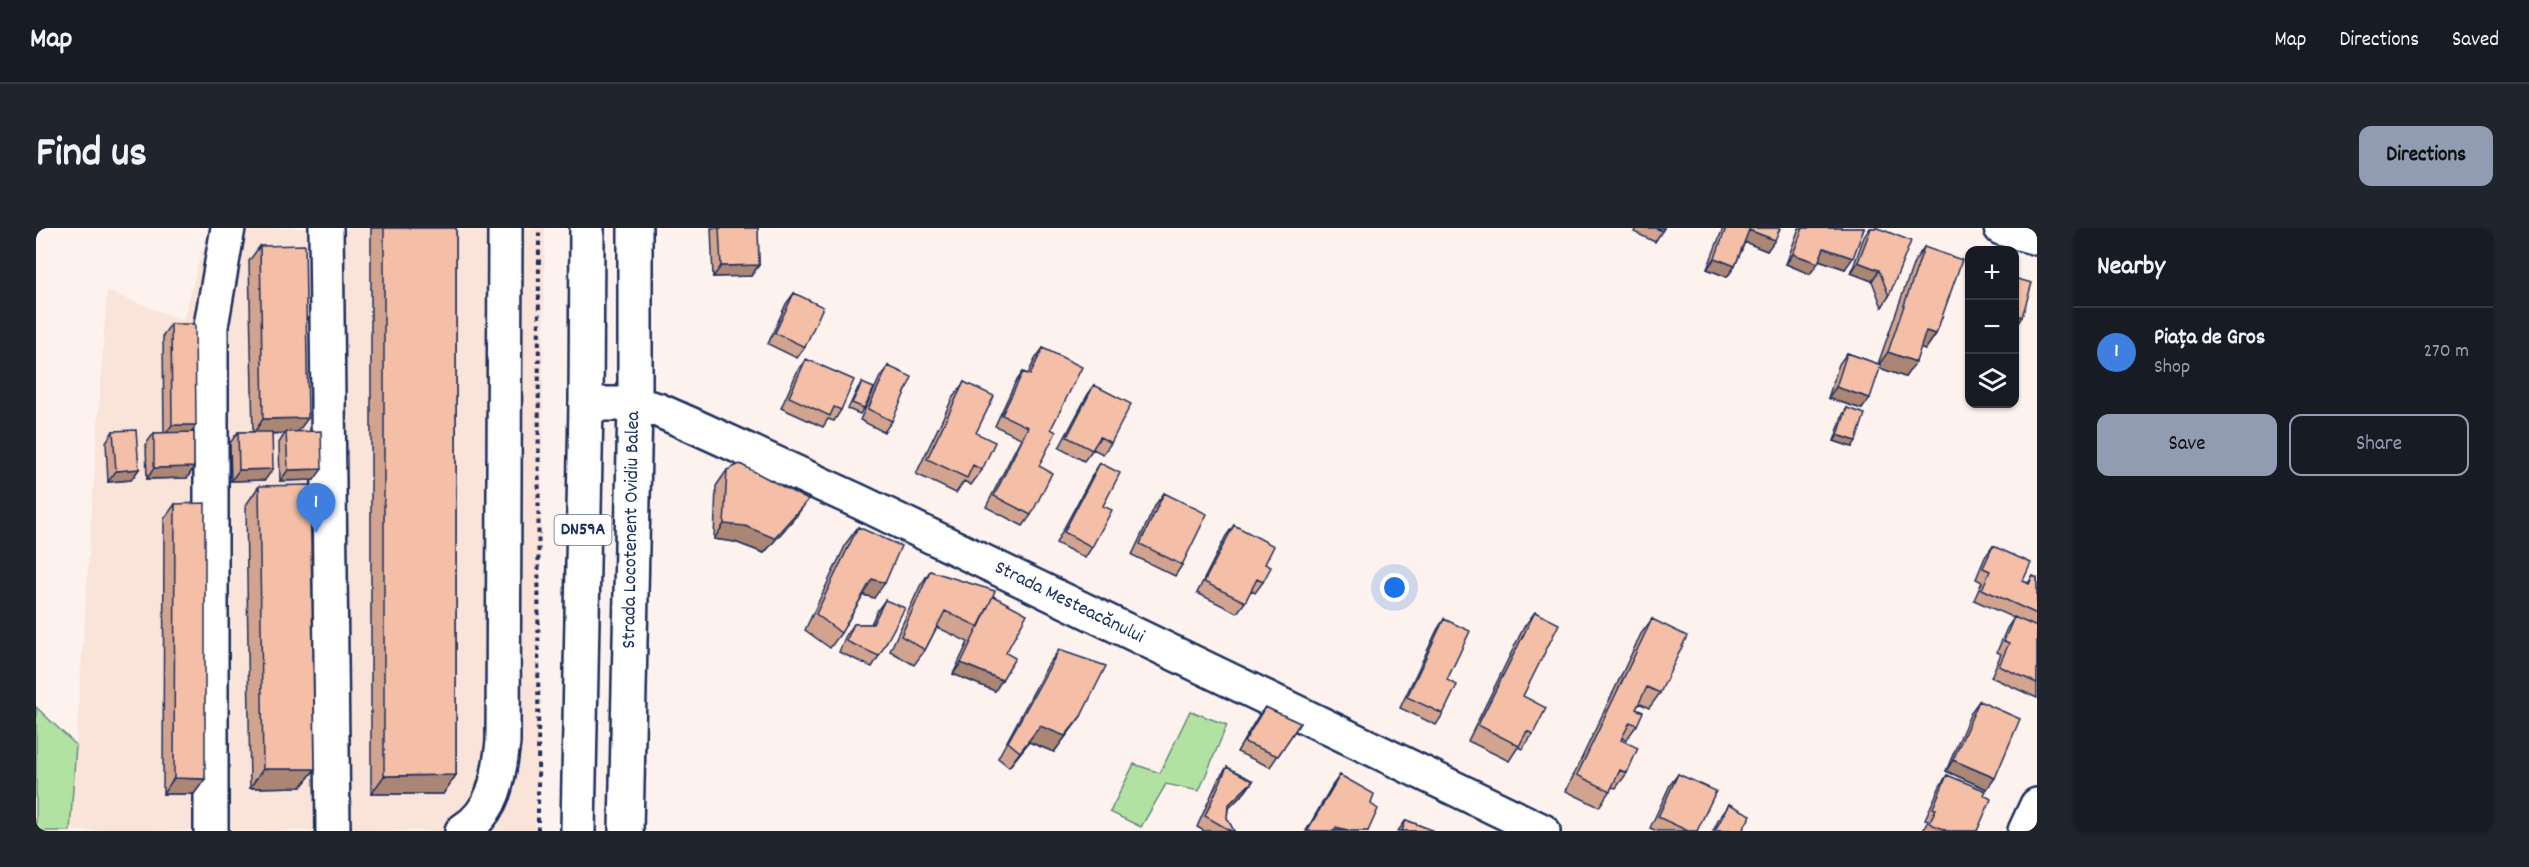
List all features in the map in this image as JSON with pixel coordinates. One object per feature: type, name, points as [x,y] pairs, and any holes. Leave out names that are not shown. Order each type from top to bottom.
[{"type":"main road","points":[[211,831],[211,326],[228,228]]},
{"type":"main road","points":[[326,228],[333,831]]},
{"type":"main road","points":[[462,831],[486,809],[499,780],[503,742],[505,228]]},
{"type":"main road","name":"DN59A","points":[[578,831],[587,228]]},
{"type":"main road","name":"Strada Locotenent Ovidiu Balea","points":[[626,831],[635,405],[635,228]]},
{"type":"main road","points":[[2001,228],[2037,238]]},
{"type":"main road","name":"Strada Mesteacănului","points":[[586,405],[635,405],[658,410],[860,502],[1543,831]]},
{"type":"main road","points":[[2025,831],[2037,805]]},
{"type":"path","points":[[538,831],[540,228]]},
{"type":"shaded area","points":[[208,228],[545,228],[537,831],[70,831],[107,291],[183,321]]},
{"type":"green space","points":[[36,707],[76,745],[70,831],[36,831]]},
{"type":"green space","points":[[1190,711],[1227,725],[1199,791],[1166,784],[1141,827],[1110,812],[1134,764],[1160,773]]},
{"type":"building","points":[[384,228],[456,228],[456,775],[384,776]]},
{"type":"building","points":[[719,228],[758,228],[759,265],[721,266]]},
{"type":"building","points":[[1726,228],[1780,228],[1775,240],[1749,230],[1735,266],[1715,258]]},
{"type":"building","points":[[1803,228],[1864,228],[1853,258],[1824,248],[1818,263],[1793,254]]},
{"type":"building","points":[[1871,228],[1878,228],[1911,241],[1889,296],[1879,270],[1858,262]]},
{"type":"building","points":[[305,245],[308,418],[263,419],[260,246]]},
{"type":"building","points":[[1924,247],[1962,260],[1936,334],[1926,331],[1916,362],[1888,352]]},
{"type":"building","points":[[2019,279],[2032,283],[2022,317],[2019,316]]},
{"type":"building","points":[[794,293],[823,307],[805,347],[775,333]]},
{"type":"building","points":[[171,324],[195,324],[196,425],[172,425]]},
{"type":"building","points":[[1043,348],[1082,367],[1051,429],[1056,432],[1039,466],[1052,473],[1031,515],[994,496],[1028,427],[1002,415],[1023,372],[1030,375]]},
{"type":"building","points":[[1847,353],[1881,365],[1870,398],[1836,387]]},
{"type":"building","points":[[806,359],[854,380],[841,410],[834,407],[830,416],[789,397]]},
{"type":"building","points":[[888,366],[912,377],[892,421],[868,409]]},
{"type":"building","points":[[964,382],[994,396],[976,433],[995,442],[982,470],[973,465],[967,478],[927,459]]},
{"type":"building","points":[[862,383],[874,388],[864,408],[852,403]]},
{"type":"building","points":[[1094,385],[1131,404],[1111,443],[1100,437],[1092,450],[1067,437]]},
{"type":"building","points":[[1847,408],[1865,414],[1856,441],[1838,435]]},
{"type":"building","points":[[136,430],[139,469],[116,471],[113,431]]},
{"type":"building","points":[[321,431],[322,469],[288,470],[286,432]]},
{"type":"building","points":[[194,432],[194,467],[154,468],[154,433]]},
{"type":"building","points":[[238,432],[272,432],[273,469],[239,470]]},
{"type":"building","points":[[1100,463],[1120,473],[1103,506],[1112,510],[1092,547],[1064,532]]},
{"type":"building","points":[[740,464],[808,500],[774,538],[745,526],[724,524],[727,470]]},
{"type":"building","points":[[310,485],[315,769],[263,769],[259,486]]},
{"type":"building","points":[[1164,493],[1207,514],[1182,565],[1140,544]]},
{"type":"building","points":[[205,503],[205,779],[174,778],[175,504]]},
{"type":"building","points":[[1234,525],[1274,546],[1265,564],[1271,567],[1263,582],[1257,579],[1245,602],[1204,582]]},
{"type":"building","points":[[858,527],[901,546],[885,583],[872,579],[841,633],[816,614]]},
{"type":"building","points":[[1993,546],[2031,563],[2023,581],[2029,584],[2033,576],[2037,578],[2037,614],[1982,589],[1990,571],[1983,568]]},
{"type":"building","points":[[930,571],[995,591],[979,627],[945,611],[925,650],[901,636]]},
{"type":"building","points":[[993,596],[1027,614],[1006,653],[1015,658],[1002,680],[961,663]]},
{"type":"building","points":[[885,600],[905,608],[879,656],[846,641],[854,624],[873,624]]},
{"type":"building","points":[[1535,612],[1559,624],[1523,696],[1546,708],[1533,734],[1527,731],[1519,746],[1478,725]]},
{"type":"building","points":[[2014,617],[2037,627],[2037,683],[1999,666],[2009,643],[2004,641]]},
{"type":"building","points":[[1444,619],[1470,631],[1447,680],[1457,685],[1443,714],[1407,697]]},
{"type":"building","points":[[1652,619],[1687,636],[1660,693],[1647,687],[1636,709],[1643,712],[1637,725],[1630,722],[1621,740],[1638,748],[1627,773],[1620,770],[1610,791],[1577,775]]},
{"type":"building","points":[[1059,650],[1106,666],[1081,716],[1065,736],[1040,726],[1020,752],[1008,742]]},
{"type":"building","points":[[1979,701],[2020,719],[1995,778],[1953,760]]},
{"type":"building","points":[[1265,707],[1300,723],[1278,756],[1244,742]]},
{"type":"building","points":[[1227,767],[1253,781],[1228,805],[1227,818],[1234,831],[1205,816]]},
{"type":"building","points":[[1678,774],[1716,791],[1697,831],[1688,831],[1658,817]]},
{"type":"building","points":[[1340,775],[1374,794],[1371,804],[1378,809],[1368,831],[1352,831],[1336,827],[1334,831],[1307,831]]},
{"type":"building","points":[[1947,775],[1986,791],[1984,795],[1991,799],[1977,831],[1947,831],[1929,823]]},
{"type":"building","points":[[1729,804],[1751,815],[1742,831],[1715,831]]},
{"type":"building","points":[[1406,820],[1434,831],[1402,831]]},
{"type":"place","name":"Piața de Gros","points":[[316,533]]}]
